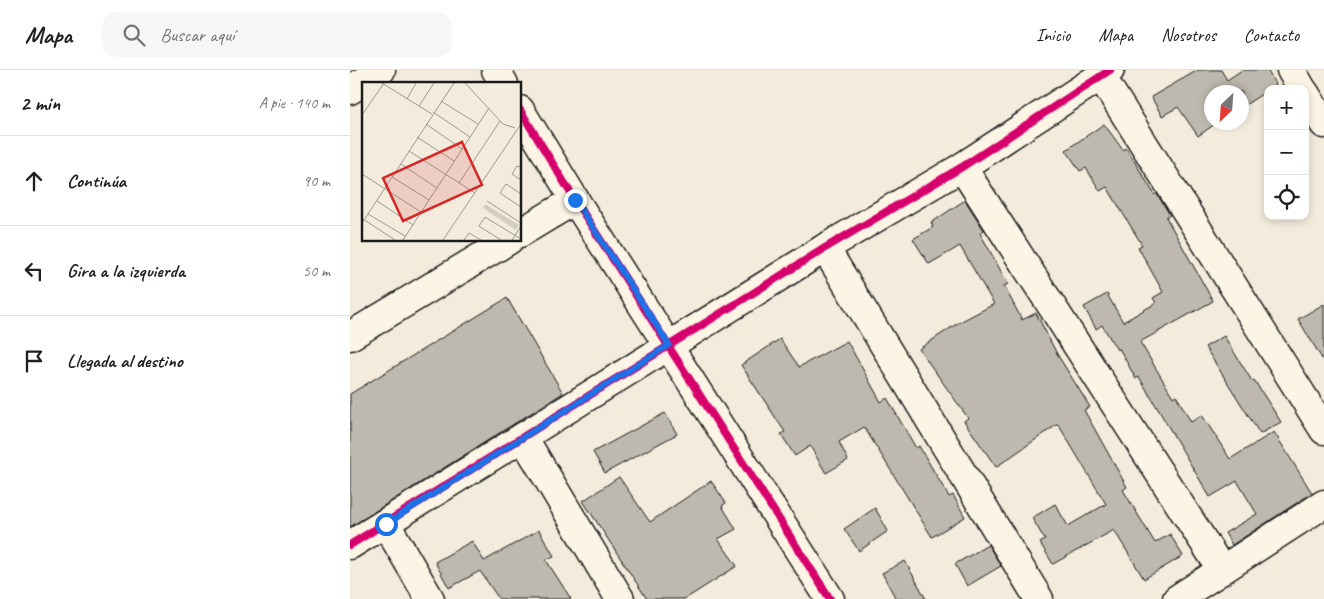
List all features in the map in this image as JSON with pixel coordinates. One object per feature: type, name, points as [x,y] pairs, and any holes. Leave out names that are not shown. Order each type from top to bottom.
[{"type":"street","points":[[362,82],[381,70]]},
{"type":"street","points":[[496,70],[503,82]]},
{"type":"street","points":[[1291,70],[1300,85]]},
{"type":"street","points":[[350,546],[825,248],[962,166],[1106,73],[1324,430]]},
{"type":"street","points":[[350,90],[362,82]]},
{"type":"street","points":[[1309,100],[1324,124]]},
{"type":"street","points":[[521,112],[575,200],[830,599]]},
{"type":"street","points":[[962,166],[1222,570]]},
{"type":"street","points":[[521,232],[575,200]]},
{"type":"street","points":[[350,336],[506,241]]},
{"type":"street","points":[[825,248],[1039,599]]},
{"type":"street","points":[[523,437],[620,599]]},
{"type":"street","points":[[1177,599],[1324,504]]},
{"type":"street","points":[[386,524],[430,599]]},
{"type":"building","points":[[1198,70],[1221,70],[1227,80],[1242,70],[1267,70],[1276,85],[1264,85],[1264,93],[1249,102],[1249,85],[1204,85],[1204,130],[1207,130],[1198,136],[1178,107],[1162,116],[1151,97]]},
{"type":"building","points":[[1104,124],[1123,150],[1126,148],[1155,195],[1157,193],[1170,215],[1166,217],[1213,301],[1140,342],[1173,397],[1176,395],[1191,422],[1202,415],[1230,459],[1274,432],[1312,493],[1232,545],[1225,533],[1257,514],[1237,481],[1210,497],[1139,377],[1136,379],[1119,348],[1117,350],[1102,325],[1096,329],[1084,307],[1107,294],[1123,322],[1156,303],[1153,298],[1163,292],[1138,247],[1142,245],[1107,187],[1100,191],[1086,168],[1080,171],[1066,150]]},
{"type":"building","points":[[965,200],[984,230],[980,233],[1008,284],[1004,286],[1022,320],[1036,313],[1057,354],[1090,407],[1084,410],[1127,487],[1123,490],[1155,543],[1170,534],[1183,556],[1144,579],[1114,530],[1053,564],[1040,543],[1045,540],[1032,518],[1055,504],[1068,526],[1106,504],[1058,424],[996,467],[964,421],[968,418],[919,349],[958,323],[994,304],[960,246],[929,264],[913,239],[933,227],[931,223]]},
{"type":"building","points":[[507,298],[563,393],[350,527],[350,394]]},
{"type":"building","points":[[1324,304],[1324,362],[1298,319]]},
{"type":"building","points":[[1224,336],[1252,381],[1254,380],[1281,422],[1260,434],[1205,347]]},
{"type":"building","points":[[780,339],[799,367],[847,341],[881,402],[887,398],[916,448],[919,446],[949,497],[953,495],[965,517],[932,537],[864,427],[839,442],[848,460],[826,473],[810,446],[795,456],[781,434],[785,432],[741,365]]},
{"type":"building","points":[[665,413],[677,434],[605,473],[593,452]]},
{"type":"building","points":[[619,477],[650,522],[711,481],[726,503],[722,506],[736,529],[718,539],[737,566],[685,599],[647,599],[583,501]]},
{"type":"building","points":[[875,508],[888,531],[859,551],[844,529]]},
{"type":"building","points":[[539,530],[554,556],[546,560],[571,599],[499,599],[480,571],[449,588],[435,562],[472,541],[484,561]]},
{"type":"building","points":[[988,545],[1001,566],[967,586],[955,564]]},
{"type":"building","points":[[905,561],[926,599],[896,599],[882,573]]},
{"type":"cycle path","points":[[350,545],[825,248],[962,167],[1110,70]]},
{"type":"cycle path","points":[[521,112],[575,200],[830,599]]},
{"type":"route","points":[[386,524],[669,345],[575,200]]}]
